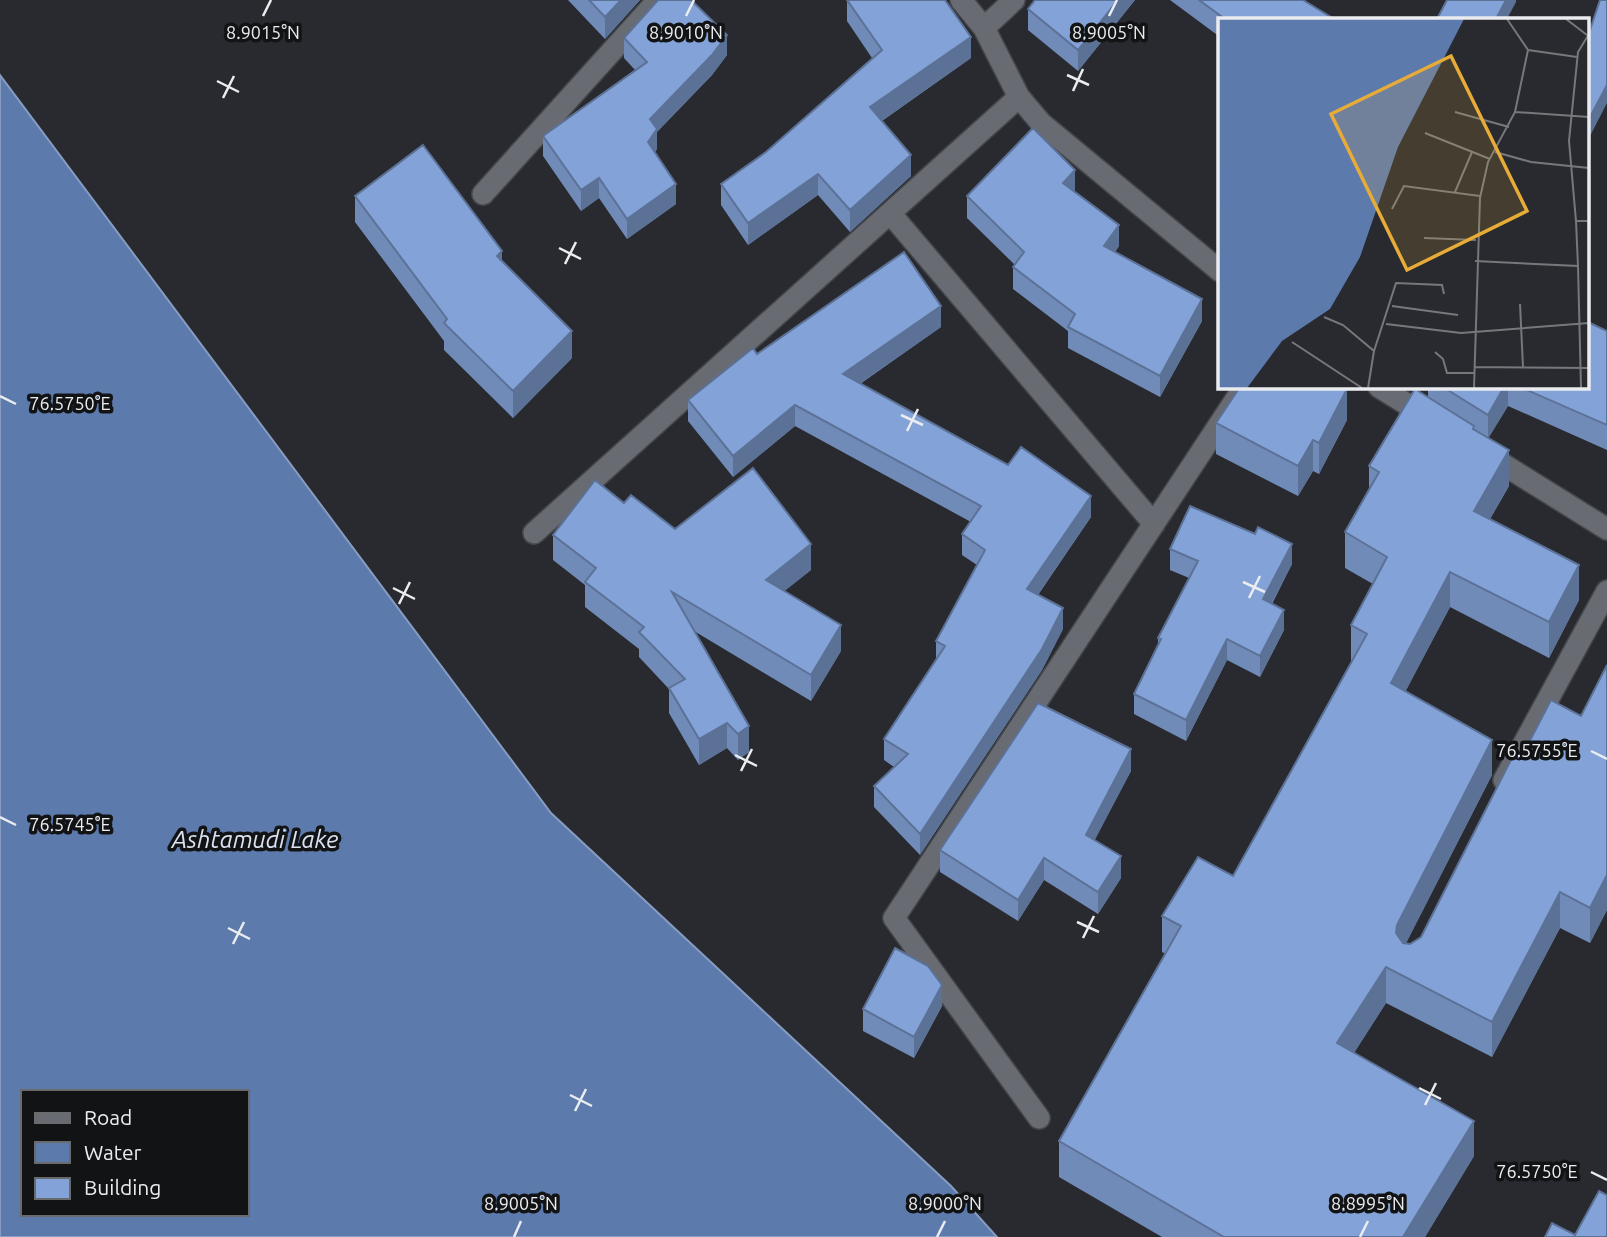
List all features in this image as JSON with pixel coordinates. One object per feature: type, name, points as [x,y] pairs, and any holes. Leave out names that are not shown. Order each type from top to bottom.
[{"type":"street","points":[[483,194],[658,0]]},
{"type":"street","points":[[961,0],[984,28],[1019,97],[1041,123],[1218,269]]},
{"type":"street","points":[[984,28],[1014,0]]},
{"type":"street","points":[[534,533],[1019,97]]},
{"type":"street","points":[[890,213],[1154,524]]},
{"type":"street","points":[[1039,1118],[894,918],[1243,388]]},
{"type":"street","points":[[1381,388],[1447,429]]},
{"type":"street","points":[[1470,443],[1607,529]]},
{"type":"street","points":[[1495,796],[1607,591]]},
{"type":"water","name":"Ashtamudi Lake","points":[[0,75],[551,813],[951,1186],[997,1237],[0,1237]]},
{"type":"building","points":[[589,0],[621,0],[605,17]]},
{"type":"building","points":[[658,0],[691,0],[727,35],[712,55],[650,119],[657,129],[648,142],[676,184],[627,219],[599,178],[581,190],[543,136],[647,62],[624,38]]},
{"type":"building","points":[[847,0],[945,0],[971,37],[870,107],[911,155],[850,210],[818,174],[748,223],[721,184],[766,152],[882,50]]},
{"type":"building","points":[[1035,0],[1118,0],[1078,50],[1028,9]]},
{"type":"building","points":[[1199,0],[1303,0],[1332,18],[1224,18]]},
{"type":"building","points":[[1447,0],[1506,0],[1497,18],[1438,18]]},
{"type":"building","points":[[1600,0],[1607,0],[1607,85],[1590,117],[1590,30]]},
{"type":"building","points":[[1033,128],[1075,170],[1063,183],[1119,225],[1104,246],[1202,299],[1160,376],[1068,327],[1075,314],[1013,267],[1024,252],[967,196]]},
{"type":"building","points":[[423,145],[502,251],[497,256],[572,331],[513,391],[444,323],[447,319],[355,196]]},
{"type":"building","points":[[904,252],[941,306],[843,374],[1008,465],[1021,447],[1091,496],[1027,589],[1063,608],[1042,649],[920,834],[874,786],[908,754],[884,739],[945,646],[936,641],[985,550],[962,534],[981,506],[795,405],[733,456],[688,400],[753,348],[757,354]]},
{"type":"building","points":[[1590,323],[1607,331],[1607,425],[1522,388],[1590,388]]},
{"type":"building","points":[[1239,388],[1347,389],[1319,443],[1313,440],[1298,466],[1216,423]]},
{"type":"building","points":[[1445,388],[1503,388],[1488,415]]},
{"type":"building","points":[[1415,389],[1509,450],[1474,511],[1579,565],[1549,622],[1450,572],[1391,683],[1492,740],[1397,925],[1396,933],[1403,943],[1410,944],[1421,937],[1515,752],[1522,756],[1551,700],[1581,716],[1607,665],[1607,875],[1590,908],[1560,892],[1492,1022],[1386,967],[1337,1043],[1474,1121],[1403,1237],[1224,1237],[1059,1141],[1181,926],[1162,916],[1198,857],[1233,876],[1367,634],[1351,625],[1387,557],[1345,532],[1379,472],[1369,466]]},
{"type":"building","points":[[753,468],[811,544],[766,580],[841,625],[811,675],[672,592],[749,726],[738,734],[727,723],[699,739],[669,688],[685,679],[639,632],[644,627],[585,582],[596,568],[553,535],[595,480],[624,503],[631,495],[675,529]]},
{"type":"building","points":[[1190,506],[1255,534],[1258,527],[1292,544],[1263,599],[1284,610],[1260,656],[1227,639],[1186,720],[1134,694],[1161,639],[1158,638],[1198,561],[1170,549]]},
{"type":"building","points":[[1038,703],[1131,749],[1086,835],[1121,856],[1098,892],[1044,858],[1018,900],[940,850]]},
{"type":"building","points":[[895,948],[928,966],[942,985],[914,1037],[863,1009]]},
{"type":"building","points":[[1599,1191],[1607,1195],[1607,1237],[1545,1237],[1552,1223],[1575,1235]]}]
